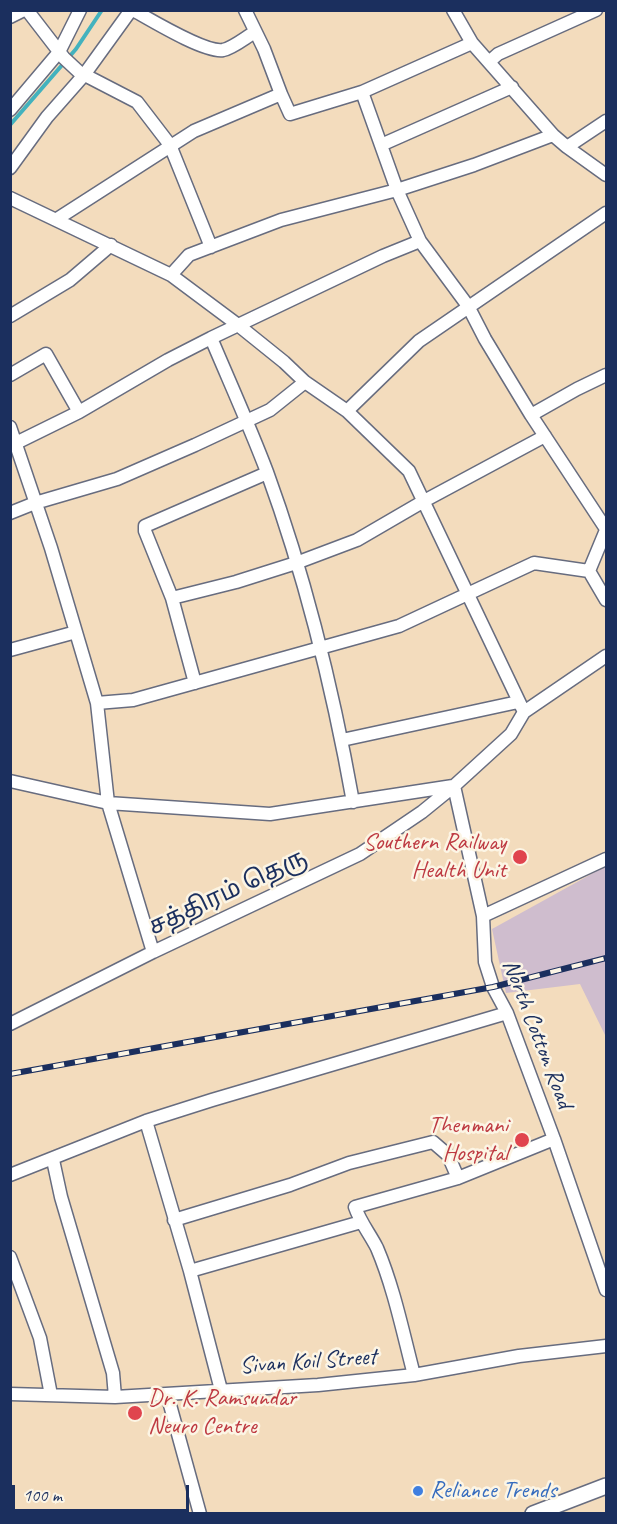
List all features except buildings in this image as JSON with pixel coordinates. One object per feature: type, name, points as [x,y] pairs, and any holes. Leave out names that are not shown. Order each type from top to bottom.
[{"type":"main road","points":[[533,1514],[606,1486]]},
{"type":"street","points":[[10,17],[26,10],[62,55],[82,73],[137,102],[170,145],[212,247]]},
{"type":"street","points":[[10,110],[62,55],[80,10]]},
{"type":"street","points":[[10,168],[47,117],[132,10],[214,50],[225,49],[255,32]]},
{"type":"street","points":[[245,10],[264,49],[290,114],[362,92],[472,43]]},
{"type":"street","points":[[453,10],[472,43],[553,135],[606,175]]},
{"type":"street","points":[[489,62],[498,54],[596,10]]},
{"type":"street","points":[[381,145],[512,87]]},
{"type":"street","points":[[362,92],[397,190],[420,240],[468,306],[531,415],[606,530],[589,571]]},
{"type":"street","points":[[57,219],[194,131],[281,94]]},
{"type":"street","points":[[567,147],[606,121]]},
{"type":"street","points":[[171,275],[189,255],[281,220],[397,190],[474,165],[553,135]]},
{"type":"street","points":[[10,198],[171,275],[238,325],[305,382],[347,411],[409,471],[521,707]]},
{"type":"street","points":[[347,411],[419,340],[606,213]]},
{"type":"street","points":[[14,444],[79,412],[168,360],[420,240]]},
{"type":"street","points":[[10,316],[70,280],[111,245]]},
{"type":"street","points":[[212,338],[267,473],[296,562],[321,649],[342,740],[353,802]]},
{"type":"street","points":[[10,375],[46,354],[79,412]]},
{"type":"street","points":[[531,415],[577,388],[606,375]]},
{"type":"street","points":[[10,513],[35,502],[117,478],[246,421],[270,410],[305,382]]},
{"type":"street","points":[[10,427],[98,703],[108,803],[153,952]]},
{"type":"street","points":[[171,598],[236,582],[357,540],[545,436]]},
{"type":"street","points":[[195,683],[171,598],[145,526],[267,473]]},
{"type":"street","points":[[98,703],[133,700],[399,626],[534,563],[589,571]]},
{"type":"street","points":[[589,571],[606,600]]},
{"type":"street","points":[[10,650],[76,632]]},
{"type":"street","points":[[342,740],[521,707],[606,656]]},
{"type":"street","name":"சத்திரம் தெரு","points":[[10,1024],[153,952],[360,854],[423,812],[511,734],[521,707]]},
{"type":"street","points":[[10,781],[108,803],[270,814],[454,786]]},
{"type":"street","name":"North Cotton Road","points":[[454,786],[483,916],[485,962],[493,987],[507,1013],[554,1139],[606,1290]]},
{"type":"street","points":[[483,916],[606,859]]},
{"type":"street","points":[[10,1175],[53,1160],[147,1121],[507,1013]]},
{"type":"street","points":[[147,1121],[222,1390]]},
{"type":"street","points":[[414,1375],[394,1300],[376,1247],[355,1207],[458,1178],[554,1139]]},
{"type":"street","points":[[174,1220],[290,1185],[349,1162],[433,1142],[448,1155],[458,1178]]},
{"type":"street","points":[[53,1160],[61,1197],[112,1373],[115,1397]]},
{"type":"street","points":[[190,1271],[361,1222]]},
{"type":"street","points":[[10,1257],[40,1338],[51,1395]]},
{"type":"street","name":"Sivan Koil Street","points":[[10,1394],[115,1397],[318,1384],[414,1375],[519,1356],[606,1346]]},
{"type":"street","points":[[167,1394],[200,1514]]},
{"type":"shaded area","points":[[606,866],[606,1037],[580,984],[506,993],[492,929]]},
{"type":"waterway","points":[[10,125],[76,49],[102,10]]},
{"type":"railway","points":[[10,1074],[493,987],[606,958]]},
{"type":"place","name":"Southern Railway Health Unit","points":[[520,857]]},
{"type":"place","name":"Thenmani Hospital","points":[[522,1140]]},
{"type":"place","name":"Dr. K. Ramsundar Neuro Centre","points":[[135,1413]]},
{"type":"place","name":"Reliance Trends","points":[[418,1491]]}]
